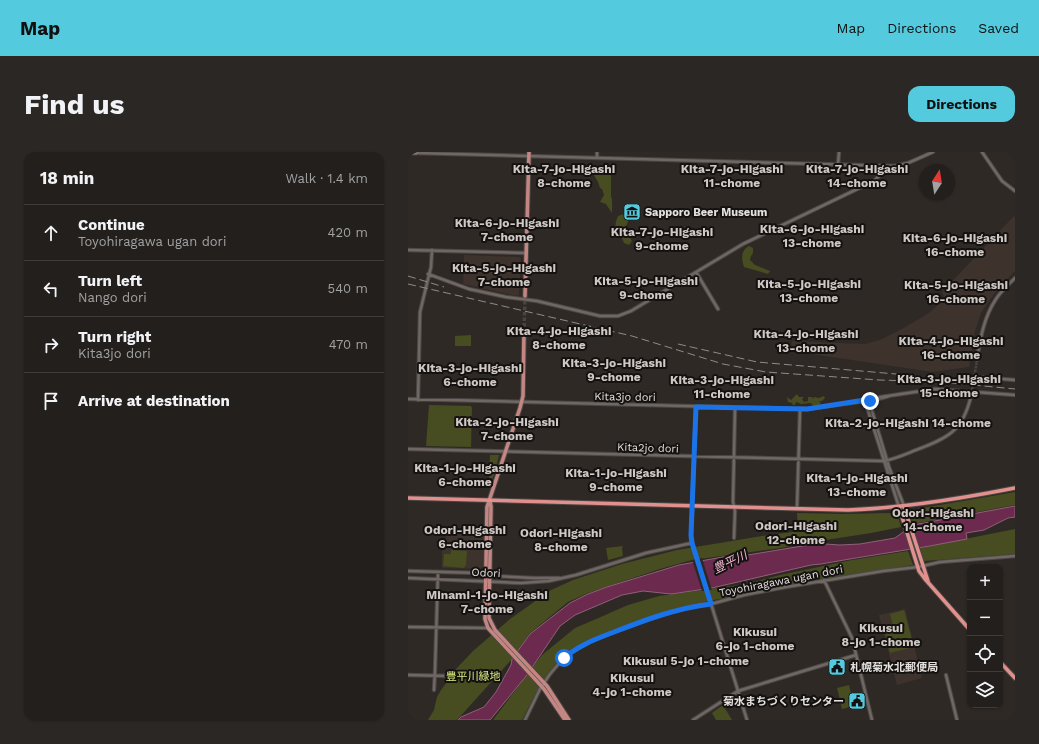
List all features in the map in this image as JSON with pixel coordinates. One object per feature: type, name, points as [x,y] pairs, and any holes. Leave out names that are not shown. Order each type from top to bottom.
[{"type":"highway","points":[[408,498],[848,510],[904,507],[1015,488]]},
{"type":"highway","points":[[899,507],[919,571],[967,627]]},
{"type":"highway","points":[[904,507],[929,584]]},
{"type":"highway","points":[[1003,665],[1015,678]]},
{"type":"main road","points":[[408,153],[417,153]]},
{"type":"main road","points":[[525,296],[529,154]]},
{"type":"main road","points":[[524,332],[522,402],[490,500],[491,507],[485,616],[486,625],[495,632],[543,684],[569,720]]},
{"type":"main road","points":[[487,580],[489,614],[495,632]]},
{"type":"main road","points":[[543,684],[565,720]]},
{"type":"street","points":[[597,152],[597,158]]},
{"type":"street","points":[[838,165],[839,152]]},
{"type":"street","points":[[417,153],[529,154],[597,158],[900,166],[933,152]]},
{"type":"street","points":[[982,152],[1002,182],[1015,191]]},
{"type":"street","points":[[428,274],[469,289],[522,300],[529,300],[600,316],[618,316],[631,311],[742,244],[874,181],[880,175],[883,166]]},
{"type":"street","points":[[408,250],[526,253]]},
{"type":"street","points":[[418,400],[420,312],[432,250]]},
{"type":"street","points":[[696,272],[718,309]]},
{"type":"street","points":[[977,360],[981,335],[986,318],[996,299],[1015,278]]},
{"type":"street","points":[[978,377],[1015,380]]},
{"type":"street","points":[[904,507],[869,400],[935,389],[1015,395]]},
{"type":"street","name":"Kita2jo dori","points":[[408,449],[884,461],[946,437],[963,419],[968,409],[971,396]]},
{"type":"street","name":"Kita3jo dori","points":[[408,399],[800,409],[814,409],[869,400]]},
{"type":"street","points":[[865,400],[899,507]]},
{"type":"street","points":[[696,407],[691,530],[692,543],[747,720]]},
{"type":"street","points":[[734,538],[735,408]]},
{"type":"street","points":[[797,508],[800,409]]},
{"type":"street","name":"Odori","points":[[408,578],[534,582],[549,581],[646,553],[692,543]]},
{"type":"street","points":[[922,564],[1015,556]]},
{"type":"street","name":"Toyohiragawa ugan dori","points":[[525,720],[543,684],[550,674],[561,661],[586,643],[656,616],[711,602],[762,591],[922,564]]},
{"type":"street","name":"Odori","points":[[408,571],[534,578],[563,578]]},
{"type":"street","points":[[434,690],[438,572]]},
{"type":"street","points":[[824,580],[852,638],[872,720]]},
{"type":"street","points":[[408,627],[493,627]]},
{"type":"street","points":[[693,720],[738,691],[856,655]]},
{"type":"street","points":[[408,675],[449,676]]},
{"type":"street","points":[[946,675],[957,720]]},
{"type":"shaded area","points":[[1014,216],[1015,271],[994,294],[981,313],[975,331],[969,367],[933,372],[791,351],[792,341],[865,344],[880,340],[929,313],[937,306],[944,296],[942,292]]},
{"type":"shaded area","points":[[464,255],[521,258],[519,295],[512,295],[463,284]]},
{"type":"shaded area","points":[[446,531],[484,533],[483,567],[480,569],[443,568],[442,548],[446,544]]},
{"type":"shaded area","points":[[905,609],[922,678],[897,685],[879,615]]},
{"type":"green space","points":[[609,172],[611,176],[612,213],[606,204],[600,202],[604,195],[594,175],[605,175]]},
{"type":"green space","points":[[624,214],[628,216],[629,219],[625,229],[632,241],[629,245],[624,243],[615,226],[618,216]]},
{"type":"green space","points":[[749,246],[753,248],[753,253],[750,260],[755,265],[770,271],[768,274],[744,267],[742,255],[744,250]]},
{"type":"green space","points":[[471,335],[471,346],[455,346],[455,336]]},
{"type":"green space","points":[[797,394],[799,397],[804,397],[802,399],[804,402],[808,401],[808,397],[812,397],[813,399],[814,397],[819,398],[824,396],[825,398],[822,401],[819,401],[821,403],[819,405],[812,405],[811,403],[801,404],[796,402],[795,405],[793,405],[792,403],[788,402],[787,397],[791,400]]},
{"type":"green space","points":[[429,405],[471,406],[471,447],[426,446]]},
{"type":"green space","points":[[490,455],[499,455],[493,478],[489,478]]},
{"type":"green space","points":[[1015,492],[1015,505],[913,524],[909,515],[911,510]]},
{"type":"green space","name":"豊平川緑地","points":[[797,513],[890,513],[893,514],[894,518],[898,517],[901,527],[781,548],[692,560],[588,593],[568,602],[529,634],[512,659],[457,720],[428,720],[434,710],[437,697],[441,690],[457,668],[473,651],[510,619],[551,590],[573,580],[622,564],[677,550],[808,530],[798,530]]},
{"type":"green space","points":[[1015,529],[1015,554],[924,561],[920,548]]},
{"type":"green space","points":[[623,546],[623,556],[608,560],[606,548]]},
{"type":"green space","points":[[451,550],[467,551],[466,565],[464,568],[443,566],[444,554],[451,554]]},
{"type":"green space","name":"豊平川緑地","points":[[908,551],[913,565],[786,585],[681,607],[631,623],[594,638],[571,650],[555,665],[538,689],[522,720],[493,720],[542,655],[575,628],[628,605],[659,596],[746,584],[780,575],[852,560]]},
{"type":"green space","points":[[904,610],[914,647],[890,653],[884,628],[893,626],[890,614]]},
{"type":"green space","points":[[849,685],[854,706],[842,709],[837,688]]},
{"type":"green space","points":[[723,705],[732,720],[716,720],[712,713]]},
{"type":"water","name":"豊平川","points":[[1015,506],[1015,517],[1008,518],[984,530],[966,533],[967,539],[811,565],[712,588],[671,594],[643,591],[622,595],[575,615],[560,626],[527,675],[490,720],[458,720],[461,717],[484,707],[496,692],[511,665],[512,659],[530,634],[570,603],[588,594],[679,565],[728,556],[748,555],[802,546],[825,544],[860,544],[895,538],[913,525]]},
{"type":"pier","points":[[702,558],[712,590],[702,591],[692,560]]},
{"type":"tunnel","points":[[524,332],[525,297]]},
{"type":"tunnel","points":[[971,396],[977,360]]},
{"type":"railway","points":[[408,276],[444,287]]},
{"type":"railway","points":[[408,284],[632,336],[723,364],[766,372],[879,380],[942,382],[1015,389]]},
{"type":"railway","points":[[678,344],[757,362],[919,376]]},
{"type":"place","name":"Sapporo Beer Museum","points":[[632,212]]},
{"type":"place","name":"札幌菊水北郵便局","points":[[837,667]]},
{"type":"place","name":"菊水まちづくりセンター","points":[[857,701]]},
{"type":"district","name":"Kita-7-jo-Higashi 8-chome","points":[[564,176]]},
{"type":"district","name":"Kita-7-jo-Higashi 11-chome","points":[[732,176]]},
{"type":"district","name":"Kita-7-jo-Higashi 14-chome","points":[[857,176]]},
{"type":"district","name":"Kita-6-jo-Higashi 7-chome","points":[[507,230]]},
{"type":"district","name":"Kita-6-jo-Higashi 13-chome","points":[[812,236]]},
{"type":"district","name":"Kita-7-jo-Higashi 9-chome","points":[[662,239]]},
{"type":"district","name":"Kita-6-jo-Higashi 16-chome","points":[[955,245]]},
{"type":"district","name":"Kita-5-jo-Higashi 7-chome","points":[[504,275]]},
{"type":"district","name":"Kita-5-jo-Higashi 9-chome","points":[[646,288]]},
{"type":"district","name":"Kita-5-jo-Higashi 13-chome","points":[[809,291]]},
{"type":"district","name":"Kita-5-jo-Higashi 16-chome","points":[[956,292]]},
{"type":"district","name":"Kita-4-jo-Higashi 8-chome","points":[[559,338]]},
{"type":"district","name":"Kita-4-jo-Higashi 13-chome","points":[[806,341]]},
{"type":"district","name":"Kita-4-jo-Higashi 16-chome","points":[[951,348]]},
{"type":"district","name":"Kita-3-jo-Higashi 9-chome","points":[[614,370]]},
{"type":"district","name":"Kita-3-jo-Higashi 6-chome","points":[[470,375]]},
{"type":"district","name":"Kita-3-jo-Higashi 15-chome","points":[[949,386]]},
{"type":"district","name":"Kita-3-jo-Higashi 11-chome","points":[[722,387]]},
{"type":"district","name":"Kita-2-jo-Higashi 14-chome","points":[[908,423]]},
{"type":"district","name":"Kita-2-jo-Higashi 7-chome","points":[[507,429]]},
{"type":"district","name":"Kita-1-jo-Higashi 6-chome","points":[[465,475]]},
{"type":"district","name":"Kita-1-jo-Higashi 9-chome","points":[[616,480]]},
{"type":"district","name":"Kita-1-jo-Higashi 13-chome","points":[[857,485]]},
{"type":"district","name":"Odori-Higashi 14-chome","points":[[933,520]]},
{"type":"district","name":"Odori-Higashi 12-chome","points":[[796,533]]},
{"type":"district","name":"Odori-Higashi 6-chome","points":[[465,537]]},
{"type":"district","name":"Odori-Higashi 8-chome","points":[[561,540]]},
{"type":"district","name":"Minami-1-jo-Higashi 7-chome","points":[[487,602]]},
{"type":"district","name":"Kikusui 8-jo 1-chome","points":[[881,635]]},
{"type":"district","name":"Kikusui 6-jo 1-chome","points":[[755,639]]},
{"type":"district","name":"Kikusui 5-jo 1-chome","points":[[686,661]]},
{"type":"district","name":"Kikusui 4-jo 1-chome","points":[[632,685]]},
{"type":"route","points":[[564,658],[586,643],[656,616],[689,607],[711,604],[692,543],[691,535],[696,407],[807,409],[828,407],[865,400],[870,401]]}]
